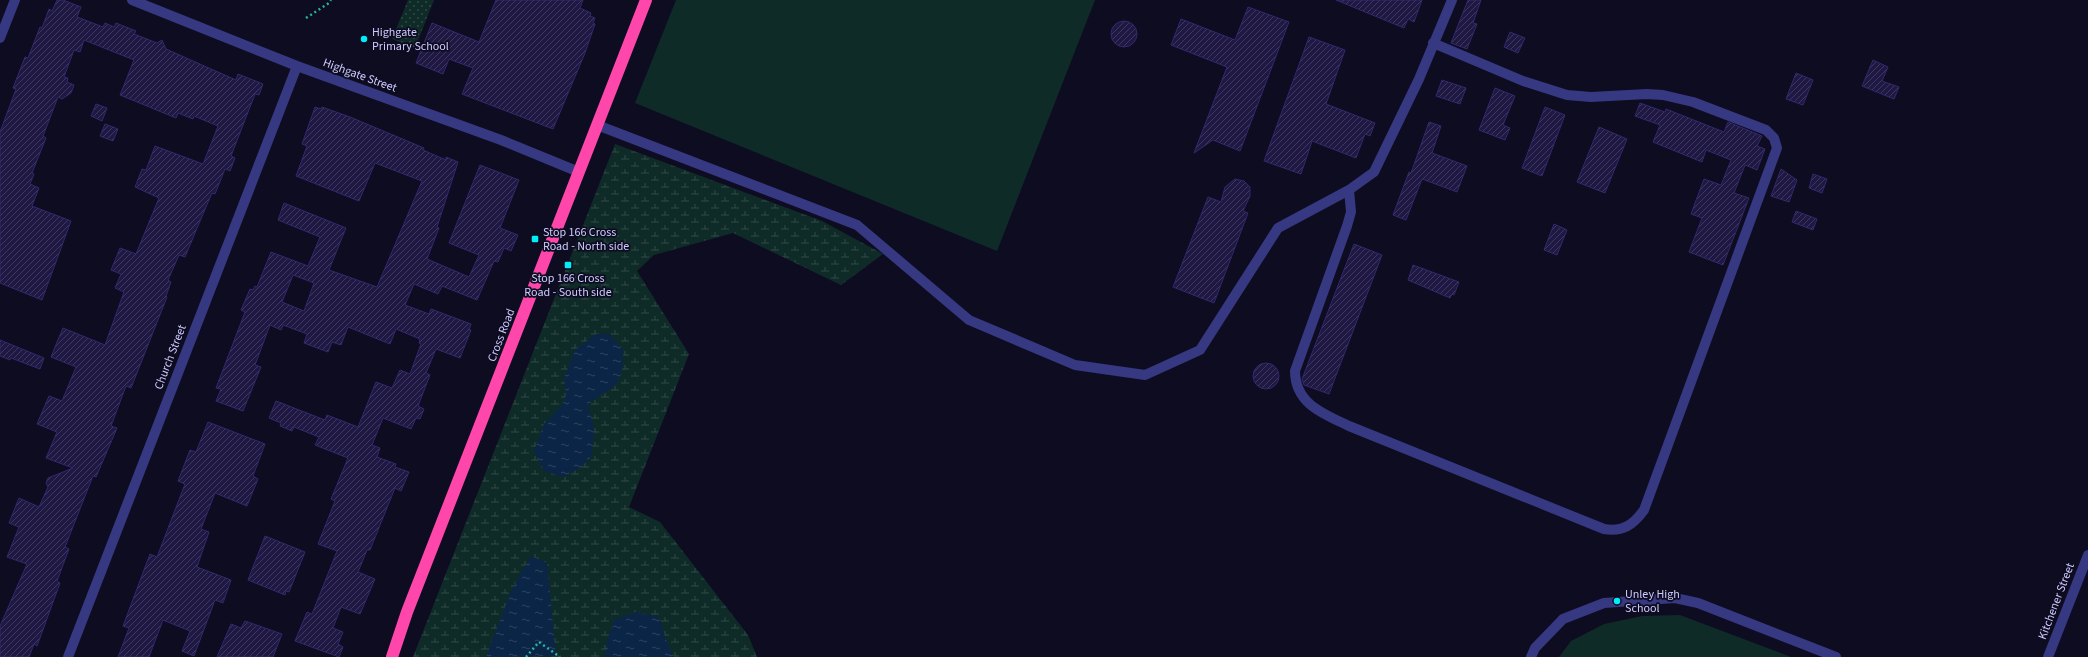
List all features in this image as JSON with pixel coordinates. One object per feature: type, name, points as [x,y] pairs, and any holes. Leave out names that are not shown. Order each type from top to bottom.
[{"type":"highway","name":"Cross Road","points":[[392,657],[407,612],[646,0]]},
{"type":"highway","name":"Cross Road","points":[[386,657],[407,612]]},
{"type":"street","points":[[0,38],[15,0]]},
{"type":"street","name":"Highgate Street","points":[[132,0],[297,66],[501,140],[579,172]]},
{"type":"street","points":[[598,125],[858,225],[969,320],[1075,365],[1145,375],[1200,350],[1278,228],[1349,190],[1374,172],[1419,79],[1452,0]]},
{"type":"street","points":[[1349,190],[1351,212],[1347,226],[1295,372],[1295,383],[1303,398],[1325,415],[1349,426],[1604,529],[1616,531],[1634,523],[1644,510],[1778,148],[1776,143],[1766,130],[1693,102],[1663,95],[1647,94],[1591,97],[1567,95],[1523,82],[1433,43]]},
{"type":"street","name":"Church Street","points":[[68,657],[297,66]]},
{"type":"street","name":"Kitchener Street","points":[[2048,657],[2088,555]]},
{"type":"street","points":[[1531,657],[1535,648],[1563,620],[1604,604],[1675,598],[1698,603],[1836,657]]},
{"type":"street","points":[[2043,657],[2048,657]]},
{"type":"path","points":[[306,18],[329,3],[331,0]]},
{"type":"path","points":[[526,657],[539,642],[560,657]]},
{"type":"green space","points":[[408,0],[434,0],[415,48],[392,39]]},
{"type":"green space","points":[[676,0],[1095,0],[997,251],[635,103]]},
{"type":"green space","points":[[615,144],[822,221],[883,254],[841,285],[733,233],[654,255],[637,271],[689,354],[629,507],[660,522],[748,635],[757,657],[413,657]]},
{"type":"green space","points":[[1680,615],[1791,657],[1559,657],[1571,641],[1604,624],[1642,616]]},
{"type":"water","points":[[596,334],[609,334],[623,349],[621,374],[617,383],[613,387],[597,397],[588,405],[594,428],[592,456],[580,468],[563,477],[544,471],[534,451],[544,424],[562,405],[566,395],[564,378],[575,350]]},
{"type":"water","points":[[531,556],[547,563],[556,656],[486,657],[511,591]]},
{"type":"water","points":[[636,612],[659,617],[666,640],[674,657],[605,657],[607,640],[615,619]]},
{"type":"building","points":[[57,0],[63,0],[81,7],[77,17],[103,27],[105,23],[114,27],[116,23],[136,31],[134,34],[157,43],[162,40],[166,49],[236,80],[238,74],[263,84],[259,95],[255,94],[231,156],[235,158],[230,171],[225,169],[215,194],[212,193],[185,257],[179,255],[168,280],[171,282],[166,296],[167,297],[131,388],[126,386],[111,426],[117,428],[96,477],[93,476],[65,547],[69,549],[57,581],[60,583],[37,646],[34,644],[29,657],[0,657],[0,626],[27,564],[7,557],[19,527],[9,523],[19,498],[39,507],[48,487],[46,483],[48,478],[73,468],[46,458],[57,432],[37,424],[49,396],[62,401],[76,367],[51,357],[57,342],[63,328],[105,345],[124,292],[115,288],[121,274],[111,270],[120,248],[136,254],[159,198],[135,187],[142,169],[146,170],[155,146],[203,164],[218,126],[194,116],[193,119],[178,113],[176,118],[120,95],[134,60],[84,40],[80,52],[74,50],[64,77],[68,78],[67,82],[74,85],[71,93],[62,99],[58,97],[43,136],[46,138],[32,173],[34,174],[30,184],[39,188],[32,206],[71,221],[42,300],[0,283],[0,132],[16,89],[13,88],[25,57],[28,58],[49,9],[52,11]]},
{"type":"building","points":[[496,0],[583,0],[580,8],[591,13],[590,16],[595,18],[593,23],[595,24],[585,53],[553,129],[462,94],[473,68],[449,59],[443,74],[416,63],[432,23],[479,42]]},
{"type":"building","points":[[1336,0],[1422,0],[1414,22],[1408,19],[1404,28]]},
{"type":"building","points":[[1468,0],[1481,0],[1473,23],[1477,24],[1467,49],[1451,43]]},
{"type":"building","points":[[1248,7],[1289,22],[1240,151],[1213,140],[1194,153],[1227,67],[1171,45],[1181,19],[1235,40]]},
{"type":"building","points":[[1124,21],[1133,25],[1137,34],[1133,43],[1124,47],[1115,43],[1111,34],[1115,25]]},
{"type":"building","points":[[1510,32],[1525,38],[1518,53],[1504,47]]},
{"type":"building","points":[[1309,37],[1345,50],[1326,104],[1375,123],[1370,136],[1365,134],[1356,158],[1312,141],[1301,174],[1264,161]]},
{"type":"building","points":[[1873,60],[1888,67],[1882,81],[1899,87],[1894,99],[1862,86]]},
{"type":"building","points":[[1796,73],[1813,80],[1803,105],[1786,99]]},
{"type":"building","points":[[1442,80],[1466,88],[1460,104],[1436,96]]},
{"type":"building","points":[[1495,88],[1515,96],[1503,125],[1510,128],[1505,140],[1479,130]]},
{"type":"building","points":[[1640,103],[1665,112],[1666,109],[1724,132],[1728,122],[1762,136],[1757,146],[1765,149],[1757,170],[1745,165],[1734,193],[1749,198],[1723,265],[1689,252],[1702,218],[1691,214],[1704,179],[1721,185],[1731,160],[1706,150],[1702,162],[1653,142],[1660,125],[1635,116]]},
{"type":"building","points":[[96,104],[107,108],[102,121],[91,116]]},
{"type":"building","points":[[315,107],[321,109],[322,107],[424,148],[423,150],[446,160],[446,157],[458,162],[437,227],[439,228],[427,259],[469,277],[479,255],[449,243],[480,165],[519,180],[500,228],[518,235],[511,251],[504,248],[498,262],[494,261],[477,300],[442,286],[438,294],[414,284],[405,305],[429,314],[431,309],[471,324],[469,330],[471,330],[460,358],[436,349],[426,373],[430,375],[418,406],[424,409],[420,419],[416,418],[411,429],[383,418],[372,445],[380,448],[377,457],[396,464],[395,467],[409,472],[401,491],[395,488],[370,550],[367,550],[358,572],[375,579],[360,614],[341,607],[333,628],[343,632],[338,644],[343,647],[339,657],[295,641],[307,612],[312,614],[337,551],[318,544],[335,501],[331,499],[348,458],[315,445],[319,437],[294,427],[292,431],[280,426],[281,423],[269,418],[276,401],[325,420],[327,415],[358,427],[376,382],[392,388],[400,370],[410,374],[421,344],[419,343],[420,339],[396,329],[390,344],[348,327],[341,345],[332,342],[328,352],[304,343],[307,334],[283,325],[281,330],[270,325],[255,365],[261,367],[243,411],[216,401],[221,389],[216,388],[245,312],[241,310],[250,289],[253,290],[255,286],[257,287],[271,252],[308,266],[320,237],[278,220],[284,203],[346,228],[329,270],[377,287],[422,181],[375,163],[359,201],[296,176],[307,146],[302,144]],"holes":[[[293,275],[314,283],[304,311],[282,302]]]},
{"type":"building","points":[[1545,107],[1565,115],[1542,176],[1522,168]]},
{"type":"building","points":[[1429,122],[1441,126],[1432,153],[1467,166],[1457,192],[1422,179],[1406,220],[1393,215],[1409,172],[1411,173]]},
{"type":"building","points":[[105,124],[118,129],[113,141],[100,136]]},
{"type":"building","points":[[1599,127],[1627,139],[1605,193],[1577,182]]},
{"type":"building","points":[[1781,169],[1797,180],[1789,202],[1771,196]]},
{"type":"building","points":[[1813,174],[1827,179],[1822,193],[1809,188]]},
{"type":"building","points":[[1235,179],[1244,181],[1250,187],[1250,196],[1243,211],[1248,213],[1214,303],[1173,287],[1208,197],[1221,202],[1225,187]]},
{"type":"building","points":[[1796,211],[1817,219],[1813,230],[1792,222]]},
{"type":"building","points":[[1554,224],[1567,230],[1557,255],[1544,250]]},
{"type":"building","points":[[1354,244],[1382,255],[1329,394],[1304,385],[1302,379]]},
{"type":"building","points":[[1413,265],[1459,282],[1454,295],[1452,294],[1450,298],[1408,280]]},
{"type":"building","points":[[0,340],[44,358],[40,369],[11,358],[10,360],[0,356]]},
{"type":"building","points":[[1266,363],[1275,367],[1279,376],[1275,385],[1266,389],[1257,385],[1253,376],[1257,367]]},
{"type":"building","points":[[208,422],[265,444],[253,476],[258,479],[247,506],[215,493],[201,529],[209,532],[197,567],[231,580],[223,603],[215,600],[194,656],[182,651],[190,631],[163,620],[149,657],[118,657],[129,628],[123,626],[150,554],[157,557],[185,484],[178,481],[190,450],[196,452]]},
{"type":"building","points":[[265,536],[305,552],[289,592],[286,591],[285,595],[248,580]]},
{"type":"building","points":[[245,621],[282,634],[273,657],[217,657],[231,624],[241,628]]},
{"type":"place","name":"Highgate Primary School","points":[[364,39]]},
{"type":"place","name":"Stop 166 Cross Road - North side","points":[[535,239]]},
{"type":"place","name":"Stop 166 Cross Road - South side","points":[[568,265]]},
{"type":"place","name":"Unley High School","points":[[1617,601]]}]
